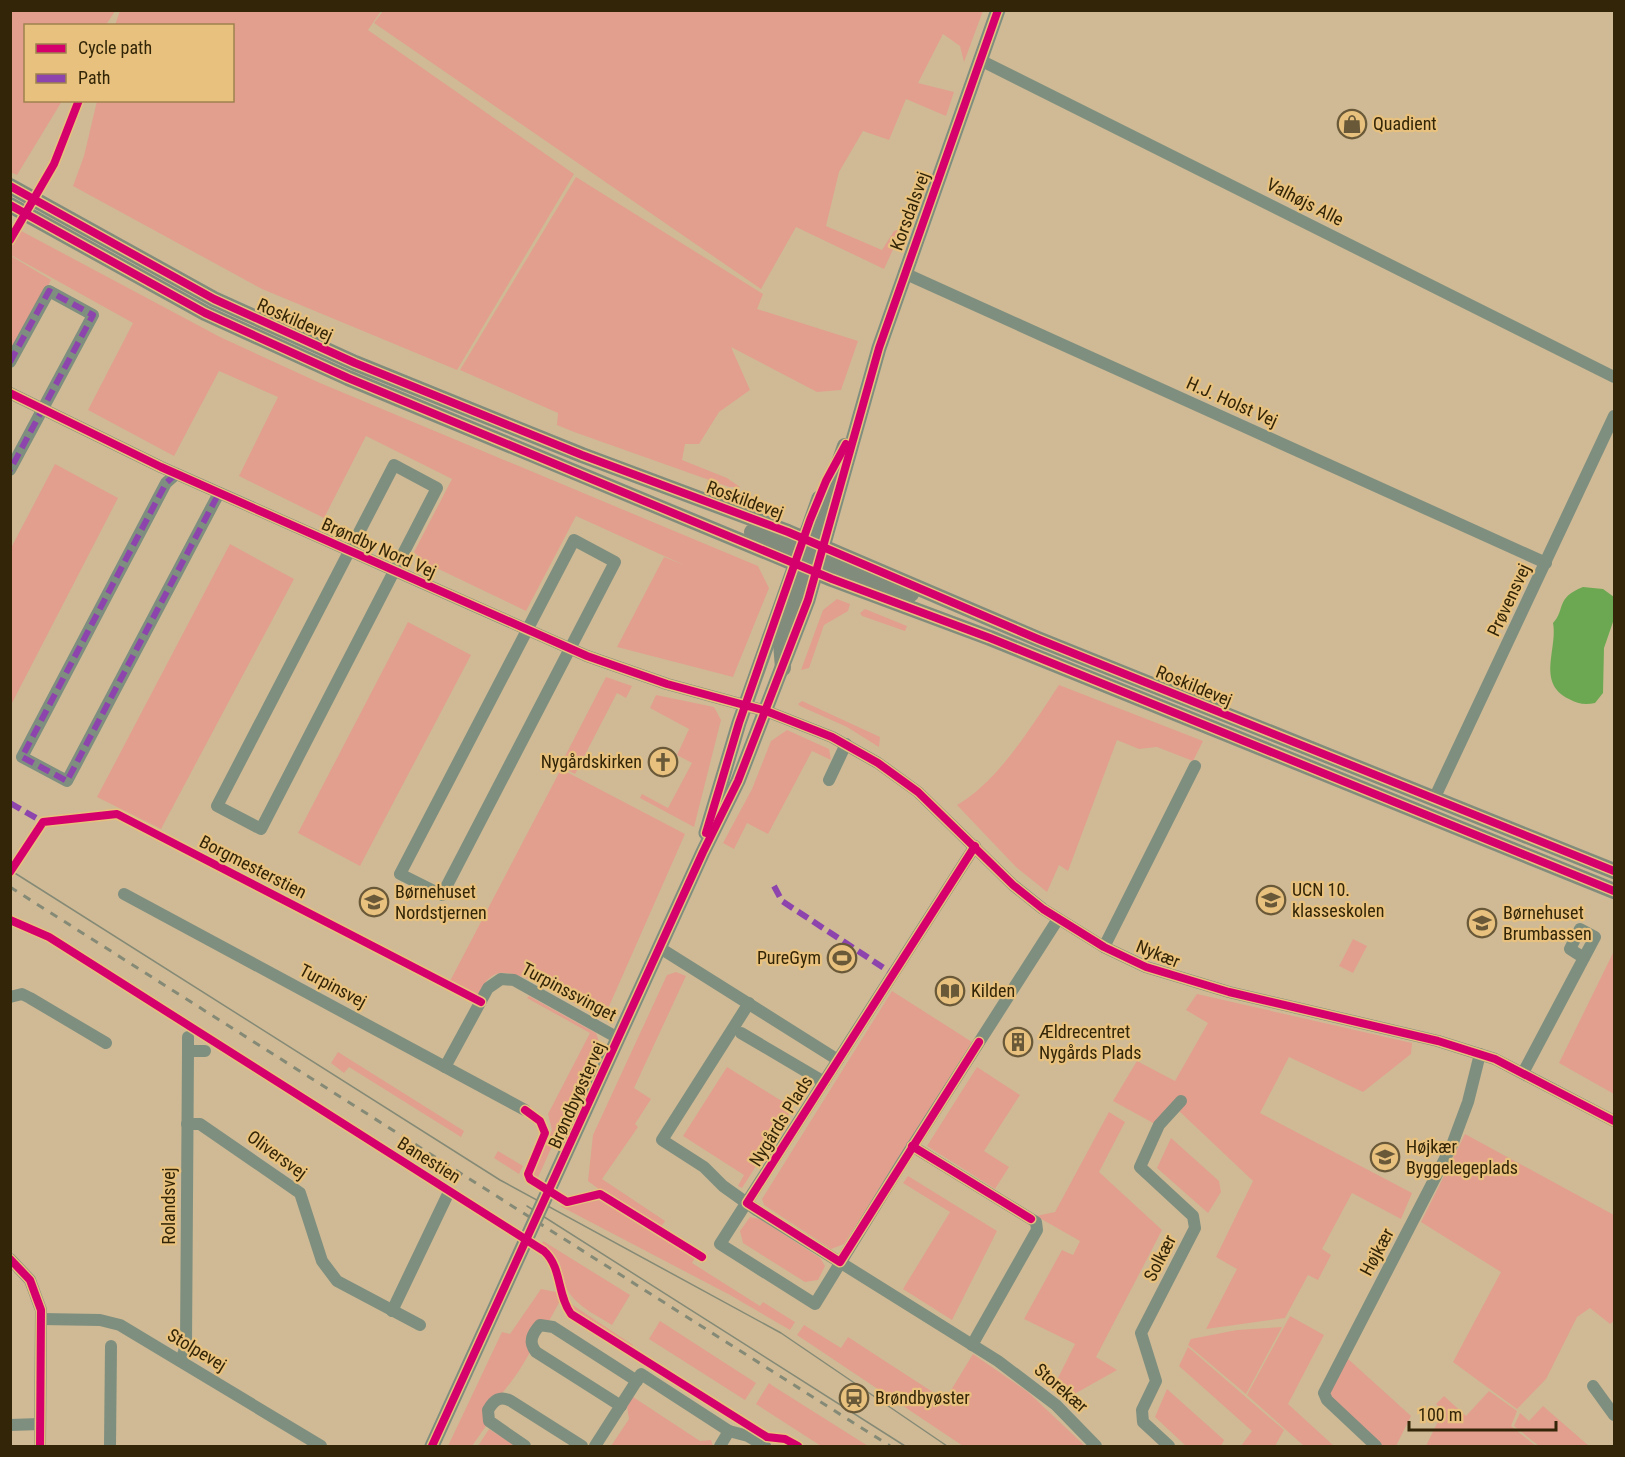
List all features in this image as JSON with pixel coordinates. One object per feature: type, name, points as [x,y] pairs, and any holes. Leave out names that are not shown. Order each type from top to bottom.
[{"type":"main road","name":"Roskildevej","points":[[10,186],[164,273],[261,322],[582,455],[1013,647],[1614,891]]},
{"type":"main road","name":"Roskildevej","points":[[10,205],[156,287],[252,337],[465,428],[693,519],[744,529],[897,591],[953,603],[1614,871]]},
{"type":"main road","points":[[783,668],[781,643],[845,446]]},
{"type":"street","name":"Korsdalsvej","points":[[810,556],[857,423],[904,273],[998,10]]},
{"type":"street","name":"Valhøjs Alle","points":[[980,60],[1614,377]]},
{"type":"street","name":"H.J. Holst Vej","points":[[904,273],[1546,563]]},
{"type":"street","points":[[10,362],[49,291],[93,315],[10,470]]},
{"type":"street","name":"Brøndby Nord Vej","points":[[10,393],[176,474],[570,649],[667,684],[746,704]]},
{"type":"street","name":"Prøvensvej","points":[[1434,799],[1614,416]]},
{"type":"street","name":"Korsdalsvej","points":[[845,446],[857,423]]},
{"type":"street","name":"Brøndby Nord Vej","points":[[394,465],[437,488],[394,571],[261,829],[217,806],[394,465]]},
{"type":"street","points":[[176,474],[166,483],[22,757],[68,781],[219,493]]},
{"type":"street","points":[[574,540],[615,562],[570,649],[442,895],[400,874],[574,540]]},
{"type":"street","name":"Brøndbyøstervej","points":[[703,852],[705,836],[746,704],[810,556]]},
{"type":"street","name":"Brøndbyøstervej","points":[[432,1446],[556,1179],[703,852],[738,781],[783,668]]},
{"type":"street","name":"Nykær","points":[[746,704],[846,744],[913,788],[1013,885],[1058,919],[1104,947],[1176,978],[1480,1054],[1524,1071],[1614,1121]]},
{"type":"street","points":[[829,780],[846,744]]},
{"type":"street","points":[[1104,947],[1195,766]]},
{"type":"street","name":"Nygårds Plads","points":[[975,846],[720,1244],[815,1304],[912,1146],[1058,919]]},
{"type":"street","name":"Turpinsvej","points":[[124,894],[525,1110]]},
{"type":"street","points":[[660,948],[838,1060]]},
{"type":"street","points":[[1524,1071],[1584,958]]},
{"type":"street","name":"Turpinssvinget","points":[[445,1067],[488,988],[501,979],[514,980],[618,1038]]},
{"type":"street","points":[[10,997],[22,994],[106,1043]]},
{"type":"street","points":[[749,1003],[662,1140],[704,1167],[723,1186],[747,1203],[972,1345],[1037,1230],[1036,1222],[912,1146]]},
{"type":"street","name":"Nygårds Plads","points":[[741,1033],[824,1082]]},
{"type":"street","name":"Rolandsvej","points":[[182,1361],[186,1345],[188,1037]]},
{"type":"street","points":[[188,1051],[205,1052]]},
{"type":"street","name":"Højkær","points":[[1376,1446],[1327,1400],[1324,1393],[1452,1145],[1468,1102],[1480,1054]]},
{"type":"street","name":"Solkær","points":[[1169,1446],[1143,1422],[1142,1410],[1156,1381],[1141,1333],[1195,1228],[1193,1216],[1140,1167],[1159,1125],[1182,1101]]},
{"type":"street","name":"Oliversvej","points":[[187,1124],[200,1124],[294,1186],[304,1202],[317,1249],[328,1272],[348,1288],[420,1325]]},
{"type":"street","points":[[392,1311],[447,1196]]},
{"type":"street","points":[[10,1259],[30,1280],[37,1295],[42,1319],[40,1446]]},
{"type":"street","name":"Stolpevej","points":[[42,1319],[114,1323],[182,1361],[321,1446]]},
{"type":"street","points":[[621,1406],[536,1352],[531,1341],[532,1335],[540,1325],[553,1327],[637,1381]]},
{"type":"street","name":"Storekær","points":[[972,1345],[998,1361],[1051,1401],[1096,1446]]},
{"type":"street","points":[[110,1446],[111,1346]]},
{"type":"street","points":[[595,1446],[641,1374],[729,1431],[748,1436],[765,1446]]},
{"type":"street","points":[[1593,1386],[1614,1415]]},
{"type":"street","points":[[525,1446],[489,1421],[488,1410],[498,1399],[504,1398],[511,1401],[582,1446]]},
{"type":"street","points":[[10,1425],[40,1424]]},
{"type":"street","points":[[720,1446],[729,1431]]},
{"type":"shaded area","points":[[10,11],[115,11],[107,24],[24,24],[24,102],[61,102],[17,175],[10,172]]},
{"type":"shaded area","points":[[120,11],[381,11],[368,30],[574,174],[457,370],[262,289],[73,186],[84,156],[97,102],[234,102],[234,24],[115,24]]},
{"type":"shaded area","points":[[383,11],[983,11],[964,62],[960,46],[943,34],[918,83],[954,92],[946,116],[906,99],[889,140],[863,131],[839,172],[826,226],[882,250],[894,231],[903,228],[884,269],[796,227],[761,289],[374,23]]},
{"type":"shaded area","points":[[576,177],[763,294],[757,309],[858,341],[841,390],[817,392],[731,347],[750,390],[719,412],[699,444],[685,444],[682,460],[727,478],[740,487],[729,487],[557,425],[558,413],[460,370]]},
{"type":"shaded area","points":[[10,225],[220,337],[320,383],[758,566],[769,588],[733,677],[617,647],[664,557],[684,565],[576,516],[526,611],[426,563],[414,552],[452,479],[366,436],[324,518],[239,476],[278,397],[219,371],[174,456],[88,410],[133,323],[11,255]]},
{"type":"shaded area","points":[[11,256],[51,280],[11,354]]},
{"type":"shaded area","points":[[55,464],[118,498],[12,703],[11,548]]},
{"type":"shaded area","points":[[230,544],[294,579],[161,829],[97,797]]},
{"type":"shaded area","points":[[1583,587],[1603,589],[1614,597],[1614,619],[1604,648],[1603,693],[1595,703],[1588,704],[1575,702],[1559,692],[1553,684],[1550,665],[1553,623],[1568,595]]},
{"type":"shaded area","points":[[837,599],[850,604],[848,611],[824,625],[809,668],[801,670],[823,610]]},
{"type":"shaded area","points":[[865,609],[907,626],[905,631],[862,616],[860,613]]},
{"type":"shaded area","points":[[408,622],[471,655],[360,866],[298,833]]},
{"type":"shaded area","points":[[606,677],[632,686],[626,698],[617,693],[575,774],[560,766]]},
{"type":"shaded area","points":[[1059,685],[1203,741],[1193,761],[1157,747],[1139,749],[1117,740],[1068,871],[1059,865],[1047,892],[1016,867],[957,805],[972,795],[1001,767]]},
{"type":"shaded area","points":[[656,695],[714,707],[721,720],[694,827],[640,798],[642,794],[668,808],[692,763],[677,755],[689,729],[650,708]]},
{"type":"shaded area","points":[[802,701],[880,737],[879,747],[847,727],[800,706],[798,704]]},
{"type":"shaded area","points":[[787,730],[829,749],[831,760],[812,751],[768,834],[747,823],[734,849],[723,843],[752,789],[771,741]]},
{"type":"shaded area","points":[[561,769],[685,834],[603,1020],[550,989],[519,976],[506,973],[496,974],[487,980],[478,995],[450,981]]},
{"type":"shaded area","points":[[1353,939],[1367,946],[1353,973],[1339,966]]},
{"type":"shaded area","points":[[1614,951],[1614,1094],[1559,1063]]},
{"type":"shaded area","points":[[676,972],[686,976],[634,1088],[651,1099],[635,1124],[638,1127],[602,1179],[665,1221],[661,1227],[699,1252],[692,1263],[760,1306],[763,1302],[795,1322],[790,1330],[730,1295],[560,1206],[600,1200],[604,1193],[588,1181],[593,1135],[667,975]]},
{"type":"shaded area","points":[[892,991],[972,1042],[844,1244],[831,1249],[764,1205],[762,1199]]},
{"type":"shaded area","points":[[1197,994],[1412,1043],[1411,1054],[1363,1092],[1289,1057],[1260,1113],[1412,1193],[1401,1219],[1352,1193],[1322,1249],[1331,1255],[1318,1280],[1308,1275],[1285,1318],[1206,1329],[1237,1269],[1216,1257],[1253,1181],[1179,1111],[1155,1124],[1113,1101],[1137,1061],[1175,1081],[1208,1023],[1186,1010]]},
{"type":"shaded area","points":[[529,996],[596,1033],[599,1042],[536,1182],[529,1175],[552,1130],[548,1114],[590,1033],[527,998]]},
{"type":"shaded area","points":[[338,1052],[464,1131],[461,1137],[349,1067],[344,1073],[331,1063]]},
{"type":"shaded area","points":[[727,1067],[793,1108],[742,1188],[738,1186],[744,1175],[683,1136]]},
{"type":"shaded area","points":[[977,1067],[1020,1095],[984,1151],[1009,1167],[995,1189],[927,1146]]},
{"type":"shaded area","points":[[1109,1112],[1125,1122],[1099,1172],[1162,1230],[1096,1357],[1117,1370],[1069,1397],[1056,1382],[1075,1344],[1024,1319],[1062,1250],[1073,1255],[1080,1241],[1036,1216],[1055,1212]]},
{"type":"shaded area","points":[[1465,1134],[1614,1215],[1614,1321],[1610,1324],[1590,1308],[1577,1317],[1546,1379],[1517,1409],[1453,1362],[1501,1272],[1421,1222]]},
{"type":"shaded area","points":[[1171,1138],[1219,1181],[1221,1192],[1208,1213],[1157,1168]]},
{"type":"shaded area","points":[[498,1151],[523,1166],[519,1174],[494,1158]]},
{"type":"shaded area","points":[[908,1176],[997,1231],[952,1320],[903,1289],[950,1212],[903,1183]]},
{"type":"shaded area","points":[[750,1217],[760,1219],[820,1258],[825,1266],[818,1280],[805,1282],[743,1243],[740,1231]]},
{"type":"shaded area","points":[[543,1241],[630,1295],[612,1325],[574,1299],[565,1287],[560,1265],[542,1246]]},
{"type":"shaded area","points":[[541,1289],[556,1292],[560,1301],[549,1321],[545,1320],[526,1359],[511,1381],[483,1413],[486,1426],[472,1446],[448,1446],[502,1332],[510,1334]]},
{"type":"shaded area","points":[[571,1304],[633,1345],[630,1349],[570,1310],[567,1305]]},
{"type":"shaded area","points":[[1290,1316],[1324,1335],[1288,1404],[1334,1446],[1304,1446],[1247,1395]]},
{"type":"shaded area","points":[[660,1321],[756,1383],[745,1400],[649,1339]]},
{"type":"shaded area","points":[[804,1325],[841,1348],[848,1337],[945,1400],[973,1354],[1028,1392],[1085,1446],[963,1446],[797,1335]]},
{"type":"shaded area","points":[[1282,1327],[1246,1394],[1188,1345],[1191,1339],[1237,1330]]},
{"type":"shaded area","points":[[1188,1347],[1284,1430],[1275,1446],[1241,1446],[1252,1431],[1179,1366]]},
{"type":"shaded area","points":[[1347,1358],[1411,1416],[1396,1446],[1373,1446],[1325,1400]]},
{"type":"shaded area","points":[[769,1383],[868,1446],[821,1446],[756,1404]]},
{"type":"shaded area","points":[[1167,1389],[1224,1440],[1221,1446],[1186,1446],[1155,1417]]},
{"type":"shaded area","points":[[1489,1391],[1517,1411],[1511,1426],[1536,1446],[1426,1446],[1443,1411],[1436,1404],[1444,1396],[1466,1416]]},
{"type":"shaded area","points":[[633,1397],[700,1441],[711,1440],[713,1446],[611,1446],[629,1419],[627,1406]]},
{"type":"shaded area","points":[[1543,1406],[1589,1446],[1539,1446],[1514,1426],[1520,1413],[1529,1421]]},
{"type":"shaded area","points":[[489,1429],[516,1446],[478,1446]]},
{"type":"tram line","points":[[10,870],[500,1180],[781,1333],[947,1446]]},
{"type":"tram line","points":[[527,1206],[905,1446]]},
{"type":"railway","points":[[10,887],[890,1446]]},
{"type":"marked path","points":[[10,362],[49,291],[93,315],[10,470]]},
{"type":"marked path","points":[[176,474],[166,483],[22,757],[67,781],[219,493]]},
{"type":"marked path","points":[[10,803],[43,822]]},
{"type":"marked path","points":[[774,886],[782,901],[893,974]]},
{"type":"cycle path","points":[[432,1446],[703,852],[738,781],[808,600],[879,348],[998,10]]},
{"type":"cycle path","points":[[10,240],[54,164],[78,102]]},
{"type":"cycle path","points":[[10,186],[214,299],[355,363],[582,455],[788,532],[1038,639],[1614,871]]},
{"type":"cycle path","points":[[10,205],[205,313],[348,378],[832,579],[990,638],[1614,891]]},
{"type":"cycle path","points":[[10,393],[161,467],[587,656],[667,684],[766,711],[832,737],[878,763],[918,792],[1013,885],[1043,909],[1104,947],[1146,967],[1229,992],[1438,1041],[1495,1059],[1614,1121]]},
{"type":"cycle path","points":[[706,833],[739,723],[810,520],[826,481],[846,444]]},
{"type":"cycle path","name":"Borgmesterstien","points":[[10,872],[43,822],[117,814],[481,1002]]},
{"type":"cycle path","points":[[975,846],[747,1203],[840,1262],[979,1042]]},
{"type":"cycle path","name":"Banestien","points":[[10,920],[49,937],[544,1251],[554,1265],[563,1298],[571,1314],[767,1437],[785,1439],[798,1446]]},
{"type":"cycle path","points":[[525,1110],[540,1121],[545,1133],[528,1174],[530,1179],[567,1202],[600,1194],[702,1257]]},
{"type":"cycle path","points":[[912,1146],[1031,1219]]},
{"type":"cycle path","points":[[10,1259],[30,1280],[41,1310],[40,1446]]},
{"type":"place","name":"Quadient","points":[[1352,124]]},
{"type":"place","name":"Nygårdskirken","points":[[663,762]]},
{"type":"place","name":"UCN 10. klasseskolen","points":[[1271,900]]},
{"type":"place","name":"Børnehuset Nordstjernen","points":[[374,902]]},
{"type":"place","name":"Børnehuset Brumbassen","points":[[1482,923]]},
{"type":"place","name":"PureGym","points":[[842,958]]},
{"type":"place","name":"Kilden","points":[[950,991]]},
{"type":"place","name":"Ældrecentret Nygårds Plads","points":[[1018,1042]]},
{"type":"place","name":"Højkær Byggelegeplads","points":[[1385,1157]]},
{"type":"place","name":"Brøndbyøster","points":[[854,1398]]}]
